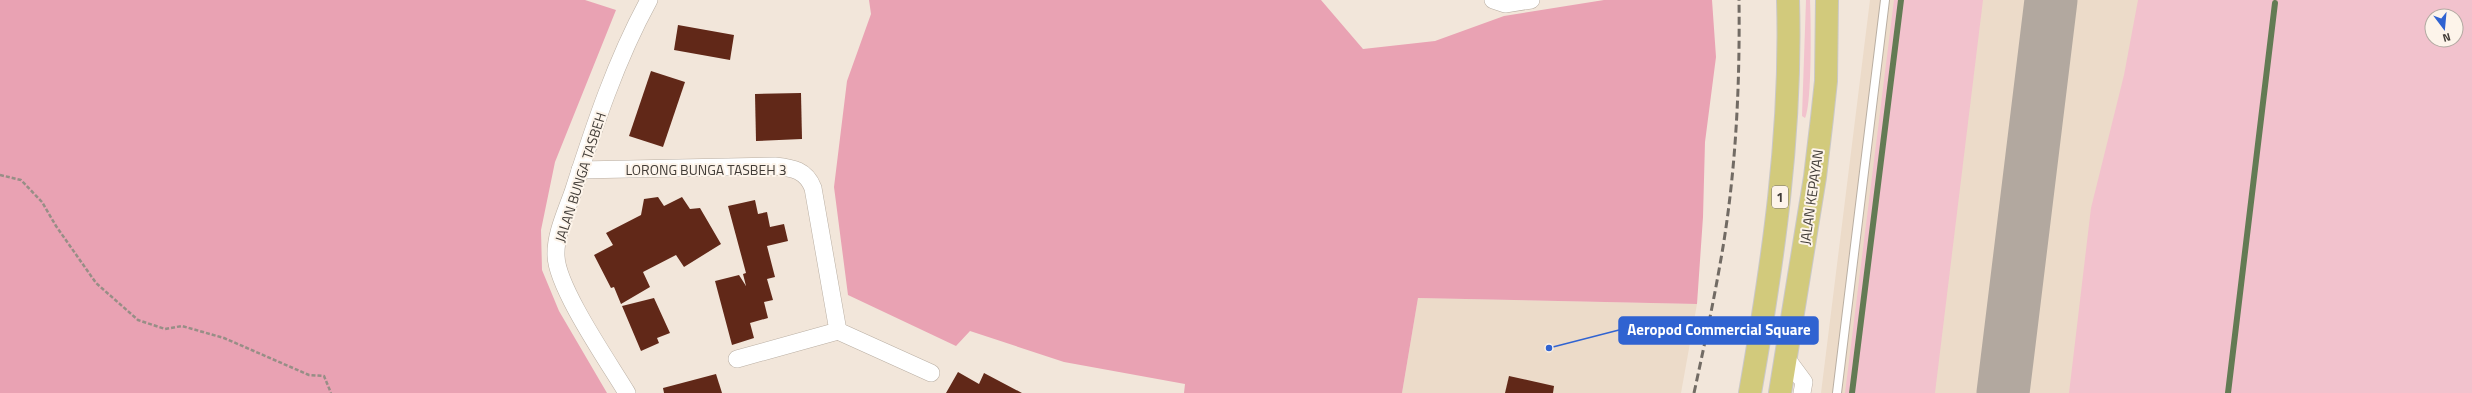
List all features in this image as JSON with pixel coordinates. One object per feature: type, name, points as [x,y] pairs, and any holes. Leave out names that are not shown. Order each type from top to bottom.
[{"type":"highway","name":"1","points":[[1750,393],[1766,300],[1783,169],[1789,67],[1788,0]]},
{"type":"highway","name":"JALAN KEPAYAN","points":[[1780,393],[1787,359],[1822,118],[1826,81],[1828,0]]},
{"type":"street","name":"JALAN BUNGA TASBEH","points":[[627,393],[574,305],[563,281],[556,257],[558,238],[580,170],[632,31],[649,0]]},
{"type":"street","points":[[1493,0],[1505,4],[1531,0]]},
{"type":"street","name":"LORONG BUNGA TASBEH 3","points":[[580,170],[776,166],[800,170],[809,178],[813,188],[838,331]]},
{"type":"street","points":[[737,359],[838,331],[931,373]]},
{"type":"street","points":[[1787,359],[1804,382],[1802,393]]},
{"type":"lane","points":[[1837,393],[1885,0]]},
{"type":"path","points":[[0,175],[21,180],[36,196],[96,283],[138,320],[165,329],[182,326],[224,338],[309,374],[324,376],[331,393]]},
{"type":"shaded area","points":[[0,0],[585,0],[616,10],[555,162],[541,230],[542,270],[559,311],[607,393],[0,393]]},
{"type":"shaded area","points":[[869,0],[1321,0],[1363,49],[1435,41],[1504,16],[1604,0],[1712,0],[1716,57],[1705,142],[1703,217],[1697,304],[1418,298],[1402,393],[1184,393],[1185,384],[1064,362],[970,331],[956,346],[848,295],[834,187],[847,81],[871,14]]},
{"type":"shaded area","points":[[1806,0],[1810,0],[1811,43],[1809,96],[1805,118],[1802,116]]},
{"type":"shaded area","points":[[1870,0],[2472,0],[2472,393],[1821,393]]},
{"type":"shaded area","points":[[1894,0],[1983,0],[1935,393],[1845,393]]},
{"type":"shaded area","points":[[2138,0],[2472,0],[2472,393],[2069,393],[2091,208],[2124,75]]},
{"type":"shaded area","points":[[1418,298],[1697,304],[1681,393],[1402,393]]},
{"type":"building","points":[[678,25],[734,35],[730,60],[674,50]]},
{"type":"building","points":[[651,71],[685,82],[663,147],[629,136]]},
{"type":"building","points":[[801,93],[802,139],[756,141],[755,94]]},
{"type":"building","points":[[658,197],[664,206],[682,197],[690,209],[700,208],[721,244],[684,267],[676,255],[643,272],[650,287],[621,304],[614,287],[611,288],[594,255],[613,245],[606,233],[641,215],[644,199]]},
{"type":"building","points":[[755,200],[758,214],[767,212],[770,227],[784,224],[788,241],[767,246],[775,277],[767,279],[773,300],[764,302],[768,318],[750,323],[754,338],[732,345],[715,281],[739,275],[746,286],[743,274],[746,273],[728,206]]},
{"type":"building","points":[[654,298],[670,333],[657,338],[659,343],[641,351],[622,306]]},
{"type":"building","points":[[958,372],[979,384],[984,373],[1022,393],[946,393]]},
{"type":"building","points":[[716,374],[722,393],[664,393],[663,388]]},
{"type":"building","points":[[1509,376],[1554,386],[1553,393],[1505,393]]},
{"type":"waterway","points":[[1852,393],[1901,0]]},
{"type":"waterway","points":[[2228,393],[2275,3]]},
{"type":"taxiway","points":[[2003,393],[2051,0]]},
{"type":"railway","points":[[1694,393],[1719,271],[1731,190],[1738,96],[1739,0]]},
{"type":"place","name":"Aeropod Commercial Square","points":[[1549,348]]}]
